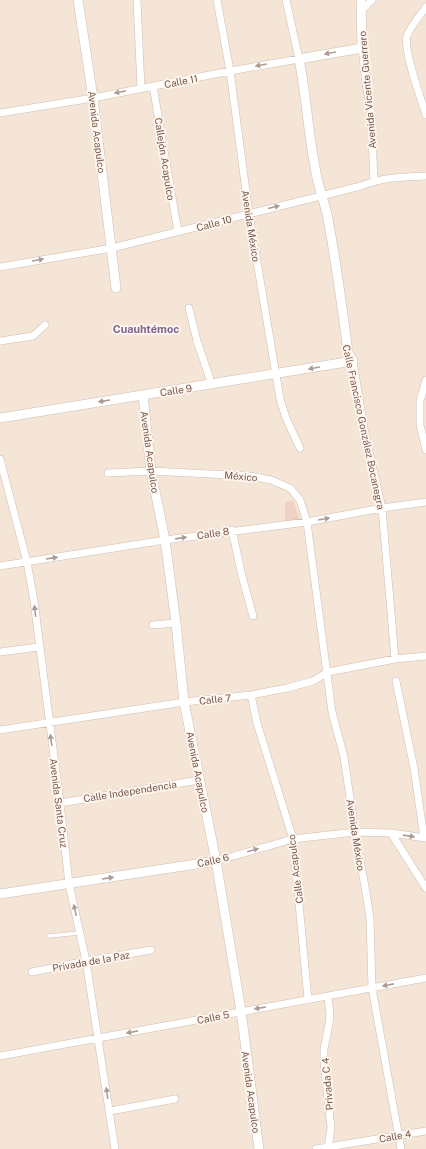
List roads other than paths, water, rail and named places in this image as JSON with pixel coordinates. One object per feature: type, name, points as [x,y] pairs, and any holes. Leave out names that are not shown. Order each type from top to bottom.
[{"type":"street","name":"Avenida Acapulco","points":[[78,0],[93,98],[116,288]]},
{"type":"street","points":[[137,0],[141,88]]},
{"type":"street","name":"Avenida México","points":[[217,0],[230,71],[249,214],[280,399],[286,418],[300,448]]},
{"type":"street","points":[[286,0],[300,58]]},
{"type":"street","name":"Avenida Vicente Guerrero","points":[[361,0],[362,48],[371,113],[374,181]]},
{"type":"street","points":[[361,11],[372,0]]},
{"type":"street","points":[[426,7],[407,37],[407,49],[426,115]]},
{"type":"street","name":"Calle 11","points":[[0,112],[93,98],[230,71],[362,48]]},
{"type":"street","name":"Calle Francisco González Bocanegra","points":[[300,58],[315,167],[326,212],[339,284],[348,352],[353,361],[364,429],[382,508],[395,660]]},
{"type":"street","name":"Callejón Acapulco","points":[[153,86],[178,232]]},
{"type":"street","name":"Calle 10","points":[[0,267],[112,248],[361,186],[374,181],[391,178],[426,176]]},
{"type":"street","points":[[189,308],[197,341],[212,385]]},
{"type":"street","points":[[0,341],[33,336],[45,325]]},
{"type":"street","name":"Calle 9","points":[[0,418],[143,394],[212,385],[353,361]]},
{"type":"street","points":[[426,380],[420,401],[420,425],[426,450]]},
{"type":"street","name":"Avenida Acapulco","points":[[143,394],[152,471],[176,623],[184,702],[216,861],[240,1011],[259,1149]]},
{"type":"street","name":"Avenida Santa Cruz","points":[[0,459],[27,562],[60,803],[69,884],[86,961],[115,1147]]},
{"type":"street","name":"México","points":[[108,473],[152,471],[250,476],[272,480],[290,488],[300,500],[307,522]]},
{"type":"street","name":"Calle 8","points":[[0,566],[232,530],[307,522],[382,508],[426,502]]},
{"type":"street","name":"Avenida México","points":[[307,522],[328,672],[332,712],[344,757],[370,919],[372,988],[401,1149]]},
{"type":"street","points":[[232,530],[253,616]]},
{"type":"street","points":[[153,625],[176,623]]},
{"type":"street","points":[[0,652],[39,647]]},
{"type":"street","name":"Calle 7","points":[[0,730],[184,702],[251,695],[313,681],[328,672],[426,656]]},
{"type":"street","points":[[396,681],[414,768],[425,838]]},
{"type":"street","name":"Calle Acapulco","points":[[251,695],[259,730],[294,839],[308,1000]]},
{"type":"street","name":"Calle Independencia","points":[[60,803],[199,780]]},
{"type":"street","name":"Calle 6","points":[[0,894],[216,861],[294,839],[355,832],[391,833],[425,838]]},
{"type":"street","points":[[391,833],[426,888]]},
{"type":"street","name":"Privada de la Paz","points":[[32,972],[151,950]]},
{"type":"street","name":"Calle 5","points":[[0,1056],[426,978]]},
{"type":"street","name":"Privada C 4","points":[[328,996],[330,1014],[324,1049],[331,1128],[328,1148]]},
{"type":"street","points":[[110,1111],[175,1099]]},
{"type":"street","name":"Calle 4","points":[[316,1149],[426,1131]]},
{"type":"lane","points":[[48,936],[80,933]]},
{"type":"district","name":"Cuauhtémoc","points":[[146,329]]}]
